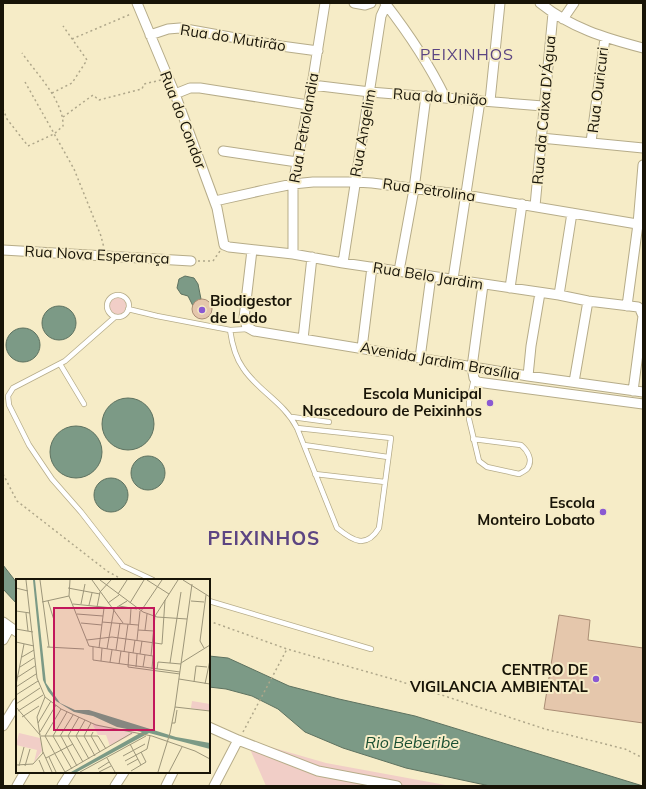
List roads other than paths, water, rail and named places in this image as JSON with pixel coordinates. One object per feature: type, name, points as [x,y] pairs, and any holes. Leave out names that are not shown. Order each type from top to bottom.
[{"type":"street","name":"Rua Petrolandia","points":[[293,254],[294,184],[318,51],[325,3]]},
{"type":"street","points":[[354,3],[365,5],[371,3]]},
{"type":"street","points":[[386,3],[412,38],[433,72],[445,97]]},
{"type":"street","name":"Rua Angelim","points":[[343,263],[381,16],[386,3]]},
{"type":"street","points":[[490,101],[500,3]]},
{"type":"street","points":[[540,3],[553,13],[574,25],[605,38],[643,48]]},
{"type":"street","points":[[563,19],[574,3]]},
{"type":"street","name":"Rua do Condor","points":[[138,7],[175,94],[215,201],[220,218],[223,242]]},
{"type":"street","name":"Rua da Caixa D'Água","points":[[535,206],[543,106],[553,13]]},
{"type":"street","name":"Rua do Mutirão","points":[[150,35],[168,29],[180,28],[318,51]]},
{"type":"street","name":"Rua Ouricuri","points":[[591,142],[605,38]]},
{"type":"street","name":"Rua da União","points":[[312,85],[370,92],[543,106]]},
{"type":"street","points":[[175,94],[190,88],[200,88],[308,105]]},
{"type":"street","points":[[399,271],[414,189],[426,96]]},
{"type":"street","points":[[453,279],[480,101]]},
{"type":"street","points":[[541,138],[643,148]]},
{"type":"street","points":[[223,151],[297,162]]},
{"type":"street","points":[[627,306],[640,224],[643,165]]},
{"type":"street","name":"Rua Petrolina","points":[[215,201],[294,184],[313,182],[372,182],[465,195],[640,224]]},
{"type":"street","name":"Rua da Caixa D'Água","points":[[510,288],[522,204]]},
{"type":"street","points":[[559,295],[572,213]]},
{"type":"street","name":"Rua Belo Jardim","points":[[223,242],[229,247],[293,254],[483,285],[638,307],[643,316],[633,391]]},
{"type":"street","name":"Rua Nova Esperança","points":[[3,250],[191,261]]},
{"type":"street","points":[[250,329],[245,323],[244,318],[252,250]]},
{"type":"street","points":[[303,339],[312,257]]},
{"type":"street","points":[[362,348],[372,267]]},
{"type":"street","points":[[420,358],[431,276]]},
{"type":"street","points":[[474,378],[472,367],[483,285]]},
{"type":"street","points":[[528,376],[531,346],[540,292]]},
{"type":"street","points":[[574,382],[588,301]]},
{"type":"street","name":"Avenida Jardim Brasília","points":[[250,329],[254,331],[528,376],[643,392]]},
{"type":"street","name":"Avenida Jardim Brasília","points":[[474,378],[478,382],[643,404]]},
{"type":"street","points":[[3,640],[10,627]]},
{"type":"street","points":[[3,726],[16,705]]},
{"type":"street","points":[[210,727],[318,771],[397,786]]},
{"type":"street","points":[[214,786],[238,740]]},
{"type":"street","points":[[17,786],[24,773]]},
{"type":"street","points":[[62,786],[70,773]]},
{"type":"street","points":[[115,786],[123,773]]},
{"type":"street","points":[[166,786],[172,773]]},
{"type":"lane","points":[[115,317],[110,313],[107,307],[109,300],[114,296],[121,296],[126,299],[129,305],[127,312],[122,316],[115,317],[60,364],[13,388],[8,396],[8,406],[29,445],[52,479],[81,512],[124,566],[151,579]]},
{"type":"lane","points":[[128,309],[230,330],[250,329]]},
{"type":"lane","points":[[230,330],[232,347],[243,368],[260,388],[278,402],[292,417],[337,528],[348,538],[358,541],[367,541],[374,537],[379,528],[390,438],[297,428]]},
{"type":"lane","points":[[60,364],[84,404]]},
{"type":"lane","points":[[473,439],[521,445],[527,450],[530,461],[527,469],[519,474],[487,467],[478,461],[473,439],[469,419],[469,402],[474,378]]},
{"type":"lane","points":[[292,417],[328,422]]},
{"type":"lane","points":[[304,445],[388,457]]},
{"type":"lane","points":[[315,474],[385,482]]},
{"type":"lane","points":[[210,601],[371,649]]},
{"type":"water","name":"Biodigestor de Lodo","points":[[185,276],[194,278],[198,284],[201,299],[193,306],[188,296],[181,294],[177,288],[179,279]]},
{"type":"water","points":[[62,306],[71,311],[75,316],[75,330],[71,335],[66,339],[56,340],[52,339],[43,330],[42,320],[43,316],[52,307]]},
{"type":"water","points":[[26,328],[35,333],[39,338],[39,352],[35,357],[30,361],[20,362],[16,361],[7,352],[6,342],[7,338],[16,329]]},
{"type":"water","points":[[128,398],[138,400],[146,406],[152,414],[154,424],[152,434],[146,442],[138,448],[128,450],[118,448],[110,442],[104,434],[102,424],[104,414],[110,406],[118,400]]},
{"type":"water","points":[[76,426],[86,428],[94,434],[100,442],[102,452],[100,462],[94,470],[86,476],[76,478],[66,476],[58,470],[52,462],[50,452],[52,442],[58,434],[66,428]]},
{"type":"water","points":[[151,456],[160,461],[164,466],[164,480],[160,485],[155,489],[145,490],[141,489],[132,480],[131,470],[132,466],[141,457]]},
{"type":"water","points":[[114,478],[123,483],[127,488],[127,502],[123,507],[118,511],[108,512],[104,511],[95,502],[94,492],[95,488],[104,479]]},
{"type":"water","points":[[3,565],[16,582],[16,603],[3,589]]},
{"type":"water","name":"Rio Beberibe","points":[[210,656],[228,658],[289,686],[415,716],[643,786],[490,786],[406,768],[343,748],[305,732],[278,709],[252,696],[226,689],[210,687]]},
{"type":"place","name":"Biodigestor de Lodo","points":[[202,310]]},
{"type":"place","name":"Escola Municipal Nascedouro de Peixinhos","points":[[490,403]]},
{"type":"place","name":"Escola Monteiro Lobato","points":[[603,512]]},
{"type":"place","name":"CENTRO DE VIGILANCIA AMBIENTAL","points":[[596,679]]},
{"type":"district","name":"PEIXINHOS","points":[[467,54]]},
{"type":"district","name":"PEIXINHOS","points":[[264,538]]}]
